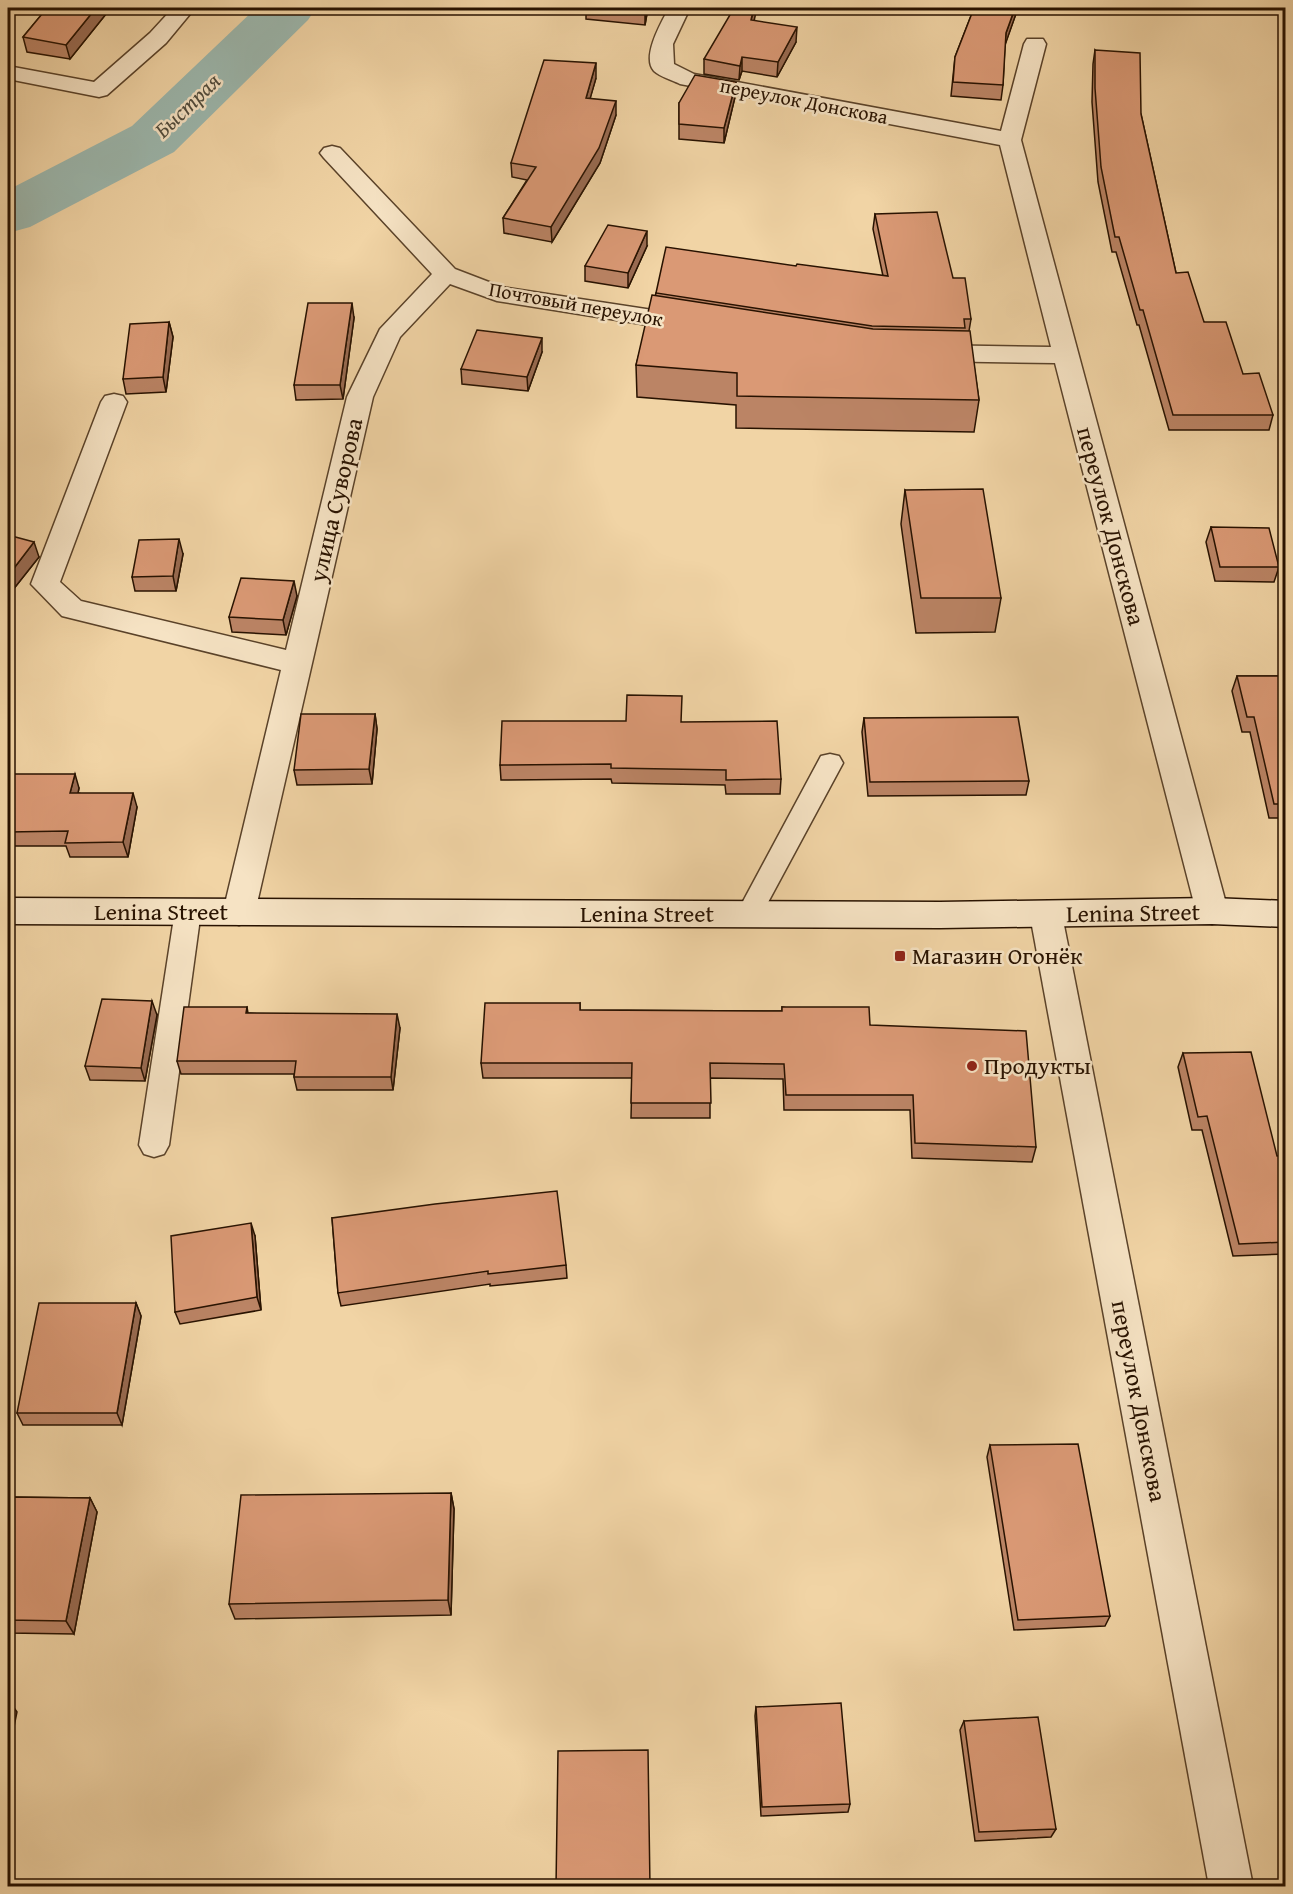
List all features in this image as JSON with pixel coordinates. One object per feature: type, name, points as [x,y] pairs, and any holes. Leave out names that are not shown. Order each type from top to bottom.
[{"type":"street","points":[[8,73],[99,90],[158,38],[184,8]]},
{"type":"street","name":"переулок Донскова","points":[[679,8],[662,44],[663,67],[688,79],[1010,140]]},
{"type":"street","name":"переулок Донскова","points":[[1035,44],[1010,140],[1212,911]]},
{"type":"street","points":[[332,153],[446,274]]},
{"type":"street","name":"Почтовый переулок","points":[[446,274],[497,294],[718,328]]},
{"type":"street","name":"улица Суворова","points":[[239,912],[360,397],[389,334],[446,274]]},
{"type":"street","points":[[904,352],[1066,355]]},
{"type":"street","points":[[114,402],[45,584],[72,609],[297,663]]},
{"type":"street","name":"Lenina Street","points":[[8,911],[1046,915],[1212,911],[1286,914]]},
{"type":"street","name":"переулок Донскова","points":[[1046,915],[1231,1887]]},
{"type":"lane","points":[[749,914],[830,763]]},
{"type":"lane","points":[[154,1145],[188,911]]},
{"type":"building","points":[[47,8],[96,8],[66,45],[23,37]]},
{"type":"building","points":[[614,8],[645,8],[645,10]]},
{"type":"building","points":[[734,8],[754,8],[751,20],[797,27],[778,62],[742,57],[740,66],[704,59]]},
{"type":"building","points":[[974,8],[1015,8],[1006,33],[1003,85],[953,82],[955,57]]},
{"type":"building","points":[[1095,50],[1140,53],[1141,114],[1176,273],[1188,272],[1204,322],[1226,322],[1243,374],[1259,373],[1273,415],[1173,415],[1143,310],[1140,310],[1119,237],[1115,237],[1101,167],[1095,88]]},
{"type":"building","points":[[544,60],[596,63],[586,98],[616,101],[599,148],[551,227],[503,218],[536,167],[511,163]]},
{"type":"building","points":[[695,75],[736,82],[724,128],[679,124],[679,103]]},
{"type":"building","points":[[937,212],[953,278],[965,278],[971,319],[964,319],[965,328],[872,326],[656,293],[666,247],[796,266],[797,264],[888,276],[875,214]]},
{"type":"building","points":[[608,225],[647,231],[628,273],[585,266]]},
{"type":"building","points":[[652,295],[873,329],[970,331],[979,400],[737,396],[737,373],[636,365]]},
{"type":"building","points":[[308,303],[352,303],[340,385],[294,385]]},
{"type":"building","points":[[169,322],[163,377],[123,379],[130,324]]},
{"type":"building","points":[[477,330],[542,338],[527,377],[461,369]]},
{"type":"building","points":[[983,489],[1001,598],[921,598],[905,490]]},
{"type":"building","points":[[1211,527],[1269,528],[1279,567],[1220,567]]},
{"type":"building","points":[[8,535],[34,542],[8,576]]},
{"type":"building","points":[[179,539],[173,576],[132,577],[139,540]]},
{"type":"building","points":[[241,578],[294,581],[283,620],[229,617]]},
{"type":"building","points":[[1237,676],[1286,676],[1286,804],[1274,804],[1254,717],[1247,717]]},
{"type":"building","points":[[627,695],[682,696],[681,722],[777,721],[781,779],[726,780],[726,770],[611,768],[611,764],[500,765],[502,721],[626,721]]},
{"type":"building","points":[[301,714],[375,714],[369,769],[294,770]]},
{"type":"building","points":[[1018,717],[1029,781],[870,782],[864,718]]},
{"type":"building","points":[[8,774],[75,774],[70,793],[133,793],[123,842],[65,843],[68,831],[8,832]]},
{"type":"building","points":[[102,999],[152,1001],[141,1068],[85,1066]]},
{"type":"building","points":[[485,1003],[580,1003],[580,1010],[782,1011],[782,1007],[869,1007],[870,1025],[1026,1031],[1036,1147],[915,1143],[913,1095],[786,1095],[784,1064],[710,1063],[711,1103],[631,1103],[632,1063],[481,1063]]},
{"type":"building","points":[[184,1007],[247,1007],[246,1013],[397,1014],[391,1077],[294,1077],[296,1061],[177,1061]]},
{"type":"building","points":[[1251,1052],[1277,1156],[1286,1156],[1286,1242],[1239,1244],[1207,1116],[1198,1117],[1183,1053]]},
{"type":"building","points":[[557,1191],[566,1265],[488,1274],[488,1271],[338,1293],[332,1218]]},
{"type":"building","points":[[251,1223],[257,1297],[175,1312],[171,1236]]},
{"type":"building","points":[[39,1303],[136,1303],[117,1413],[17,1413]]},
{"type":"building","points":[[1078,1444],[1110,1616],[1018,1620],[990,1445]]},
{"type":"building","points":[[451,1493],[448,1600],[229,1604],[241,1495]]},
{"type":"building","points":[[8,1497],[90,1498],[66,1621],[8,1620]]},
{"type":"building","points":[[841,1703],[850,1804],[762,1807],[756,1707]]},
{"type":"building","points":[[1038,1717],[1056,1829],[979,1832],[964,1721]]},
{"type":"building","points":[[648,1750],[650,1887],[556,1887],[558,1751]]},
{"type":"waterway","name":"Быстрая","points":[[8,214],[153,139],[288,8]]},
{"type":"place","name":"Магазин Огонёк","points":[[900,956]]},
{"type":"place","name":"Продукты","points":[[972,1066]]}]
